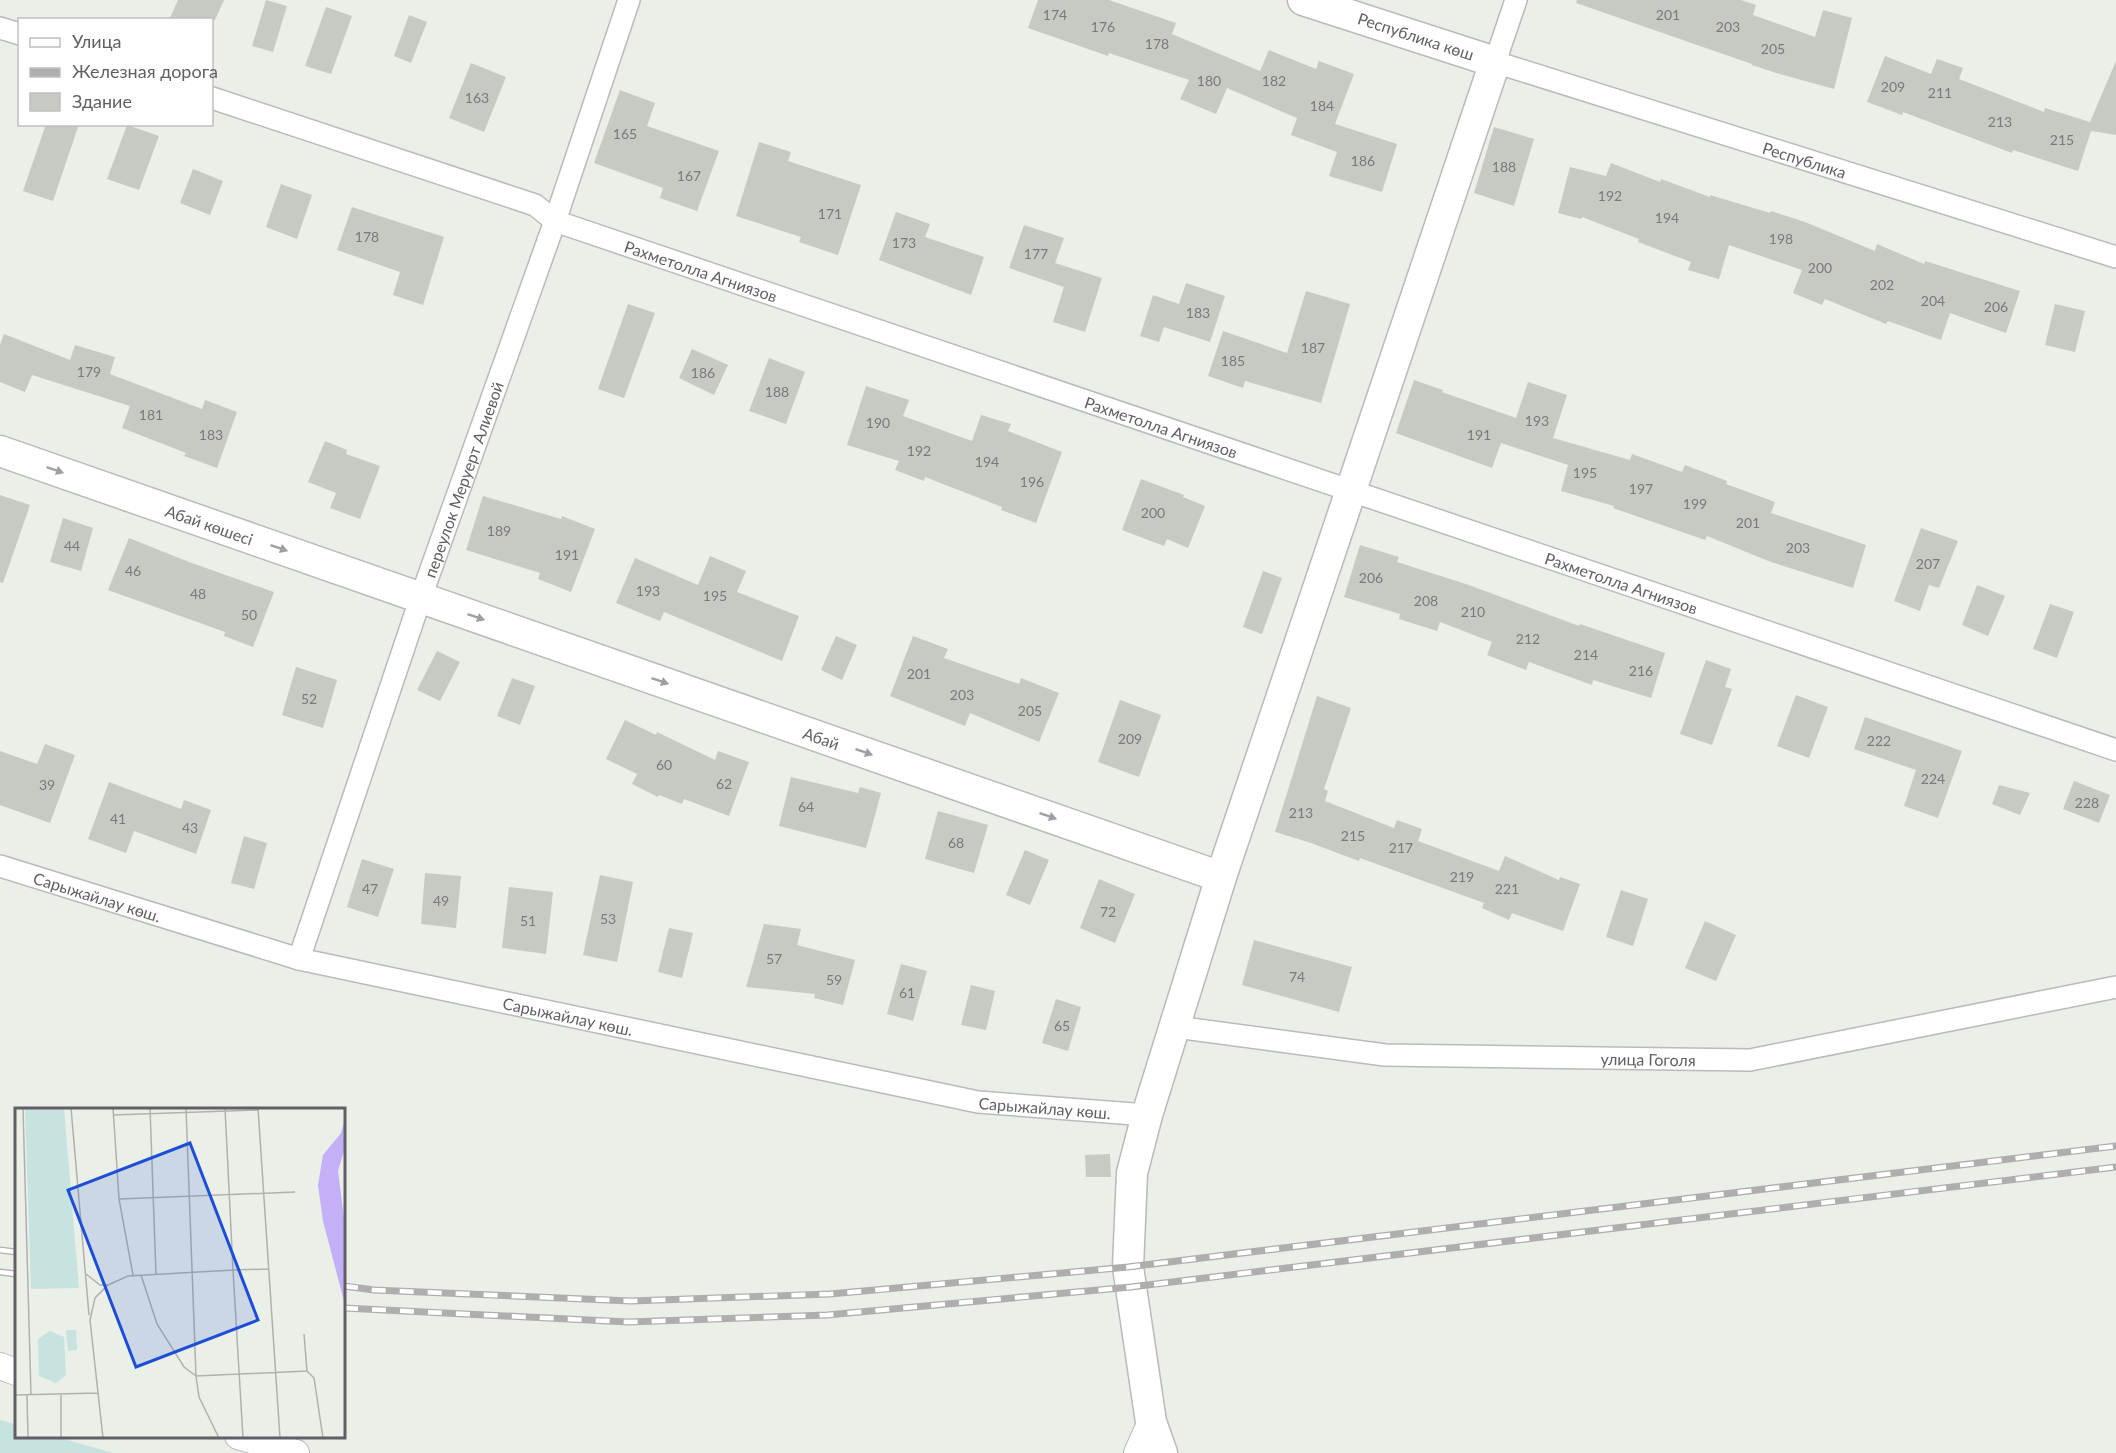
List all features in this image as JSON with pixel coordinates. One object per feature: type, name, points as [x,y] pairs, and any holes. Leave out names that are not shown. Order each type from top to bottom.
[{"type":"main road","name":"Республика көш","points":[[1303,0],[1495,62]]},
{"type":"main road","points":[[1162,1453],[1151,1422],[1128,1267],[1132,1173],[1147,1115],[1221,877],[1495,62]]},
{"type":"main road","name":"Абай көшесі","points":[[0,451],[421,597]]},
{"type":"main road","name":"Абай","points":[[421,597],[1221,877]]},
{"type":"street","name":"переулок Меруерт Алиевой","points":[[299,959],[421,597],[555,221],[629,0]]},
{"type":"street","points":[[1495,62],[1516,0]]},
{"type":"street","points":[[0,28],[18,33]]},
{"type":"street","name":"Республика","points":[[1495,62],[2116,256]]},
{"type":"street","name":"Рахметолла Агниязов","points":[[213,98],[535,205],[555,221],[2116,750]]},
{"type":"street","name":"Сарыжайлау көш.","points":[[0,866],[299,959],[978,1102],[1147,1115]]},
{"type":"street","name":"улица Гоголя","points":[[1176,1027],[1385,1055],[1750,1060],[2116,987]]},
{"type":"street","points":[[0,1366],[15,1372]]},
{"type":"street","points":[[1137,1453],[1151,1422]]},
{"type":"street","points":[[242,1438],[296,1453]]},
{"type":"shaded area","points":[[0,1420],[15,1424],[15,1438],[60,1438],[113,1453],[0,1453]]},
{"type":"building","points":[[178,0],[224,0],[215,20],[213,18],[170,18]]},
{"type":"building","points":[[266,0],[287,6],[273,52],[252,46]]},
{"type":"building","points":[[1038,0],[1109,0],[1176,23],[1172,34],[1260,71],[1269,50],[1316,69],[1319,61],[1354,74],[1335,124],[1397,144],[1382,192],[1329,176],[1337,152],[1291,135],[1297,118],[1227,88],[1216,114],[1180,99],[1189,80],[1109,53],[1108,56],[1028,28]]},
{"type":"building","points":[[1577,0],[1741,0],[1756,5],[1753,15],[1815,37],[1823,10],[1852,18],[1834,89],[1752,65],[1576,3]]},
{"type":"building","points":[[326,7],[352,16],[331,74],[305,66]]},
{"type":"building","points":[[409,15],[427,22],[411,63],[394,56]]},
{"type":"building","points":[[1885,56],[1931,74],[1937,59],[1963,68],[1959,79],[2044,112],[2045,108],[2090,122],[2116,61],[2116,135],[2091,131],[2078,171],[2013,150],[2012,153],[1903,112],[1902,115],[1867,102]]},
{"type":"building","points":[[471,63],[506,77],[484,132],[449,118]]},
{"type":"building","points":[[620,90],[655,103],[647,126],[719,151],[697,211],[660,198],[663,188],[594,163]]},
{"type":"building","points":[[45,126],[78,126],[53,201],[23,191]]},
{"type":"building","points":[[127,126],[159,136],[139,190],[107,179]]},
{"type":"building","points":[[1494,127],[1534,139],[1514,206],[1474,193]]},
{"type":"building","points":[[759,142],[791,152],[788,161],[861,185],[838,255],[799,242],[801,237],[736,216]]},
{"type":"building","points":[[1611,163],[1660,182],[1661,179],[1710,197],[1710,195],[1805,222],[1875,251],[1877,244],[1924,264],[1925,261],[2020,291],[2006,333],[1950,313],[1941,340],[1888,321],[1886,324],[1825,299],[1822,305],[1793,293],[1802,270],[1729,245],[1719,279],[1688,270],[1691,262],[1638,242],[1639,239],[1582,217],[1581,219],[1558,213],[1570,167],[1606,176]]},
{"type":"building","points":[[193,169],[223,181],[210,215],[180,203]]},
{"type":"building","points":[[281,184],[312,195],[297,239],[266,227]]},
{"type":"building","points":[[352,207],[444,237],[423,305],[393,295],[400,272],[337,250]]},
{"type":"building","points":[[896,212],[930,224],[925,237],[984,257],[971,295],[879,260]]},
{"type":"building","points":[[1024,225],[1064,238],[1055,263],[1102,278],[1085,332],[1053,322],[1064,287],[1009,268]]},
{"type":"building","points":[[1186,283],[1225,296],[1210,342],[1164,327],[1159,342],[1140,336],[1153,295],[1179,304]]},
{"type":"building","points":[[1306,291],[1350,304],[1321,403],[1245,381],[1243,388],[1208,376],[1223,331],[1287,353]]},
{"type":"building","points":[[628,304],[655,313],[624,398],[598,389]]},
{"type":"building","points":[[2055,304],[2085,311],[2075,352],[2045,345]]},
{"type":"building","points":[[4,334],[70,360],[75,345],[115,357],[110,374],[202,409],[205,400],[237,412],[217,468],[122,428],[130,406],[32,375],[25,392],[0,382],[0,345]]},
{"type":"building","points":[[692,349],[728,365],[714,395],[679,378]]},
{"type":"building","points":[[769,358],[805,372],[786,424],[749,411]]},
{"type":"building","points":[[1414,380],[1516,418],[1528,382],[1567,395],[1553,438],[1630,460],[1632,454],[1682,472],[1685,465],[1727,481],[1726,484],[1775,502],[1771,513],[1866,545],[1853,588],[1771,562],[1707,536],[1705,540],[1613,508],[1614,506],[1561,491],[1568,465],[1501,443],[1492,468],[1396,433]]},
{"type":"building","points":[[866,386],[909,400],[903,416],[972,441],[981,415],[1011,424],[1008,431],[1062,452],[1036,523],[925,477],[924,481],[895,470],[899,461],[847,445]]},
{"type":"building","points":[[325,441],[347,450],[346,454],[380,466],[360,519],[330,508],[336,493],[308,482]]},
{"type":"building","points":[[1141,479],[1184,495],[1183,497],[1205,506],[1188,548],[1167,539],[1164,546],[1122,530]]},
{"type":"building","points":[[0,495],[30,505],[3,583],[0,582]]},
{"type":"building","points":[[483,496],[561,519],[562,516],[595,529],[571,592],[538,579],[540,573],[466,550]]},
{"type":"building","points":[[63,518],[93,528],[81,571],[50,562]]},
{"type":"building","points":[[1921,528],[1958,541],[1939,588],[1929,585],[1920,611],[1894,601]]},
{"type":"building","points":[[129,538],[274,592],[253,647],[224,636],[225,632],[108,590]]},
{"type":"building","points":[[1360,545],[1399,557],[1397,562],[1469,585],[1579,626],[1580,624],[1665,653],[1651,698],[1593,680],[1592,685],[1529,662],[1526,670],[1487,655],[1492,642],[1440,622],[1437,631],[1399,619],[1400,614],[1344,597]]},
{"type":"building","points":[[710,556],[746,571],[737,592],[799,616],[782,661],[664,612],[660,621],[616,603],[635,558],[698,585]]},
{"type":"building","points":[[1263,571],[1282,578],[1262,634],[1243,627]]},
{"type":"building","points":[[1977,585],[2005,596],[1988,636],[1962,625]]},
{"type":"building","points":[[2050,604],[2074,612],[2057,658],[2033,649]]},
{"type":"building","points":[[836,636],[857,645],[842,680],[821,670]]},
{"type":"building","points":[[913,636],[948,649],[944,658],[1019,684],[1021,678],[1059,693],[1039,742],[970,713],[965,726],[890,696]]},
{"type":"building","points":[[437,651],[460,662],[440,701],[417,690]]},
{"type":"building","points":[[1706,660],[1731,669],[1725,687],[1732,689],[1712,745],[1680,734]]},
{"type":"building","points":[[296,667],[337,680],[323,728],[282,715]]},
{"type":"building","points":[[512,678],[535,686],[520,725],[497,716]]},
{"type":"building","points":[[1796,695],[1828,707],[1809,758],[1777,746]]},
{"type":"building","points":[[1317,696],[1351,708],[1324,789],[1328,791],[1325,801],[1394,828],[1397,820],[1422,829],[1418,841],[1499,871],[1505,856],[1559,880],[1560,877],[1580,884],[1563,931],[1512,913],[1509,920],[1482,908],[1484,903],[1360,858],[1359,861],[1275,832]]},
{"type":"building","points":[[1120,700],[1161,715],[1139,777],[1098,762]]},
{"type":"building","points":[[1865,717],[1962,751],[1938,818],[1904,806],[1916,770],[1854,749]]},
{"type":"building","points":[[625,720],[656,735],[657,732],[715,760],[718,751],[749,762],[729,816],[684,799],[682,804],[659,795],[658,797],[632,784],[637,774],[606,759]]},
{"type":"building","points":[[45,744],[75,755],[50,823],[0,805],[0,751],[37,764]]},
{"type":"building","points":[[791,777],[858,793],[860,787],[881,793],[866,848],[779,826]]},
{"type":"building","points":[[2074,781],[2110,795],[2099,823],[2063,809]]},
{"type":"building","points":[[109,782],[181,809],[184,800],[211,810],[196,854],[134,831],[126,853],[88,839]]},
{"type":"building","points":[[1999,785],[2030,793],[2020,815],[1992,804]]},
{"type":"building","points":[[938,811],[988,825],[974,873],[925,859]]},
{"type":"building","points":[[244,836],[267,843],[254,889],[231,883]]},
{"type":"building","points":[[1025,850],[1049,860],[1030,905],[1006,895]]},
{"type":"building","points":[[362,859],[394,869],[378,917],[347,907]]},
{"type":"building","points":[[425,873],[461,876],[456,928],[421,924]]},
{"type":"building","points":[[600,875],[633,882],[617,962],[583,955]]},
{"type":"building","points":[[1099,879],[1135,894],[1115,943],[1080,928]]},
{"type":"building","points":[[509,887],[553,892],[546,954],[502,948]]},
{"type":"building","points":[[1621,890],[1648,899],[1633,946],[1606,937]]},
{"type":"building","points":[[1705,921],[1736,935],[1716,981],[1685,968]]},
{"type":"building","points":[[764,924],[801,929],[797,945],[855,960],[843,1005],[814,998],[815,994],[746,987]]},
{"type":"building","points":[[669,928],[693,933],[682,978],[658,972]]},
{"type":"building","points":[[1254,940],[1352,967],[1339,1012],[1242,985]]},
{"type":"building","points":[[901,964],[927,971],[913,1021],[887,1014]]},
{"type":"building","points":[[971,985],[995,991],[986,1030],[961,1025]]},
{"type":"building","points":[[1056,999],[1081,1007],[1068,1051],[1042,1043]]},
{"type":"building","points":[[1110,1154],[1111,1177],[1086,1177],[1085,1155]]},
{"type":"railway","points":[[345,1286],[374,1290],[631,1301],[830,1294],[1128,1267],[2116,1146]]},
{"type":"railway","points":[[345,1308],[628,1322],[827,1315],[1131,1287],[2116,1167]]},
{"type":"railway","points":[[0,1250],[15,1252]]},
{"type":"railway","points":[[0,1272],[15,1274]]}]
